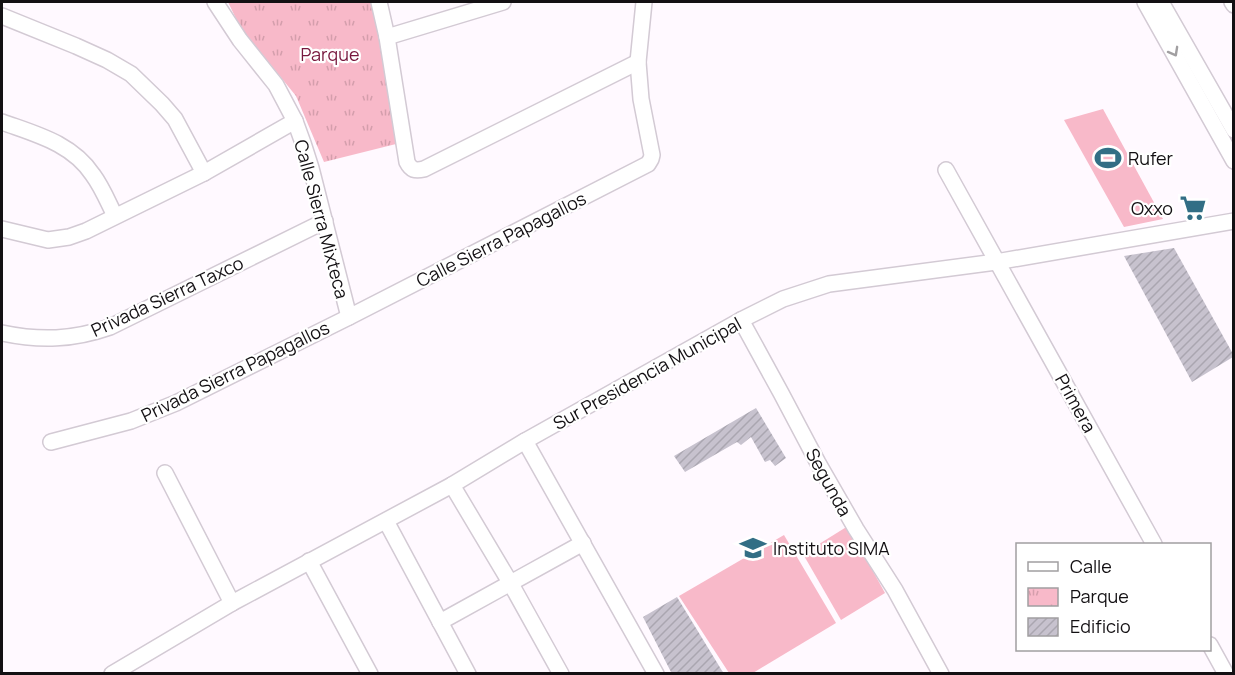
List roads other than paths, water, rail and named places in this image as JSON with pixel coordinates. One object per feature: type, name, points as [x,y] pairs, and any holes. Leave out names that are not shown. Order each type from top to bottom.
[{"type":"street","name":"Calle Sierra Mixteca","points":[[215,2],[240,40],[276,85],[294,121],[309,160],[349,317]]},
{"type":"street","points":[[379,2],[387,37],[407,162],[414,170],[424,169],[639,62],[644,2]]},
{"type":"street","points":[[387,37],[503,2]]},
{"type":"street","points":[[1145,2],[1233,161]]},
{"type":"street","points":[[1161,2],[1233,130]]},
{"type":"street","points":[[2,16],[76,46],[131,74],[175,119],[204,173]]},
{"type":"street","name":"Calle Sierra Papagallos","points":[[349,317],[648,164],[652,155],[641,99],[639,62]]},
{"type":"street","points":[[2,229],[48,240],[86,231],[204,173],[294,121]]},
{"type":"street","points":[[2,122],[65,147],[84,162],[115,216]]},
{"type":"street","name":"Primera","points":[[946,170],[1153,543]]},
{"type":"street","name":"Privada Sierra Taxco","points":[[2,333],[23,338],[63,338],[102,330],[325,221]]},
{"type":"street","name":"Sur Presidencia Municipal","points":[[112,674],[232,603],[387,521],[525,441],[741,320],[783,299],[829,284],[996,262],[1233,221]]},
{"type":"street","name":"Privada Sierra Papagallos","points":[[51,442],[155,412],[349,317]]},
{"type":"street","name":"Segunda","points":[[741,320],[818,463],[895,590],[940,674]]},
{"type":"street","points":[[525,441],[656,674]]},
{"type":"street","points":[[165,473],[232,603]]},
{"type":"street","points":[[452,485],[561,674]]},
{"type":"street","points":[[387,521],[468,674]]},
{"type":"street","points":[[440,622],[583,543]]},
{"type":"street","points":[[309,561],[370,674]]},
{"type":"street","points":[[1211,648],[1226,674]]},
{"type":"place","name":"Rufer","points":[[1108,158]]},
{"type":"place","name":"Oxxo","points":[[1193,208]]},
{"type":"place","name":"Instituto SIMA","points":[[753,548]]},
{"type":"park label","name":"Parque","points":[[330,54]]}]
